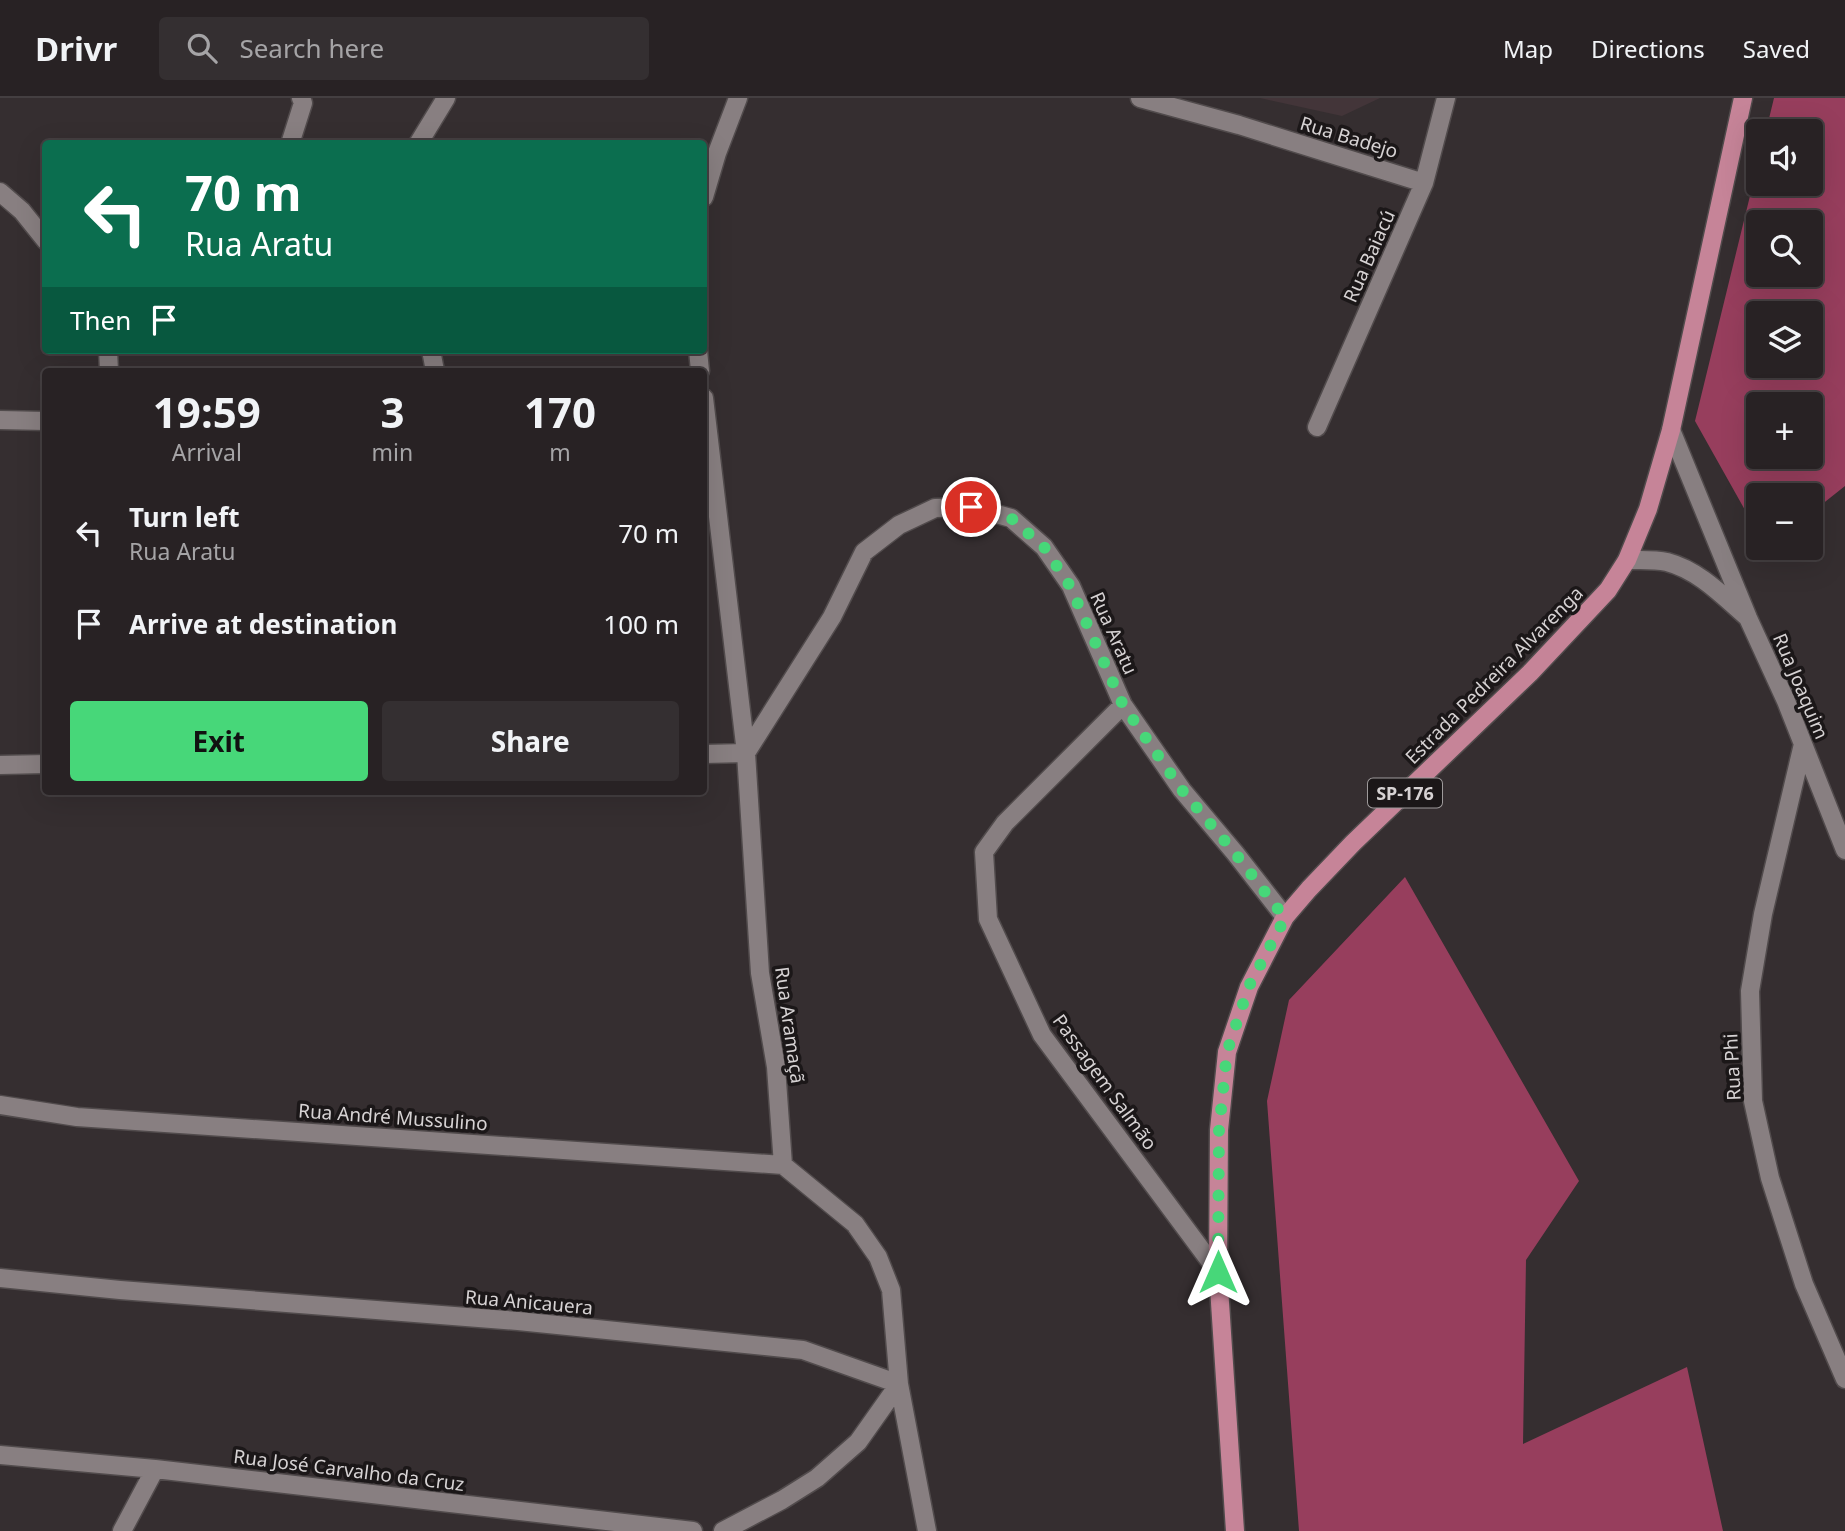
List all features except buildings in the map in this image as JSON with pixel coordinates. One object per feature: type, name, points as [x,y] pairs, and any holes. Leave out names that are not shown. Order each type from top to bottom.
[{"type":"main road","name":"Estrada Pedreira Alvarenga","points":[[1235,1531],[1218,1272],[1219,1130],[1227,1052],[1249,986],[1285,918],[1309,889],[1530,673],[1608,590],[1627,560],[1648,509],[1671,430],[1743,98]]},
{"type":"street","points":[[291,140],[303,103],[301,98]]},
{"type":"street","points":[[420,140],[446,98]]},
{"type":"street","points":[[707,187],[738,98]]},
{"type":"street","name":"Rua Badejo","points":[[1140,98],[1239,125],[1424,183]]},
{"type":"street","name":"Rua Baiacú","points":[[1317,427],[1424,183],[1446,98]]},
{"type":"street","points":[[0,192],[22,211],[42,236]]},
{"type":"street","points":[[0,420],[42,421]]},
{"type":"street","name":"Rua Aramaçã","points":[[707,423],[746,753],[760,974],[776,1067],[783,1165]]},
{"type":"street","name":"Rua Joaquim","points":[[1671,430],[1748,618],[1786,701],[1845,850]]},
{"type":"street","name":"Rua Aratu","points":[[746,753],[832,617],[864,552],[899,525],[935,508],[971,507],[1011,518],[1044,547],[1070,586],[1123,705],[1182,790],[1285,918]]},
{"type":"street","name":"Rua Joaquim","points":[[1627,560],[1665,562],[1689,570],[1748,618]]},
{"type":"street","name":"Passagem Salmão","points":[[1123,705],[1004,823],[984,852],[988,919],[1042,1035],[1218,1272]]},
{"type":"street","name":"Rua Phi","points":[[1803,744],[1763,914],[1750,991],[1754,1101],[1770,1178],[1800,1271],[1845,1379]]},
{"type":"street","points":[[707,754],[746,753]]},
{"type":"street","points":[[0,765],[42,764]]},
{"type":"street","name":"Rua André Mussulino","points":[[0,1105],[91,1118],[783,1165]]},
{"type":"street","points":[[783,1165],[855,1224],[878,1256],[891,1290],[899,1384],[927,1531]]},
{"type":"street","name":"Rua Anicauera","points":[[0,1278],[518,1321],[803,1350],[899,1384]]},
{"type":"street","points":[[723,1531],[817,1478],[858,1442],[899,1384]]},
{"type":"street","name":"Rua José Carvalho da Cruz","points":[[0,1455],[155,1469],[693,1531]]},
{"type":"street","points":[[122,1531],[155,1469]]},
{"type":"shaded area","points":[[1260,98],[1380,98],[1342,116]]},
{"type":"shaded area","points":[[1774,98],[1845,98],[1845,486],[1823,503],[1823,483],[1746,483],[1746,512],[1695,421],[1746,212],[1746,287],[1823,287],[1823,210],[1747,210],[1750,196],[1823,196],[1823,119],[1769,119]]},
{"type":"shaded area","points":[[1405,877],[1579,1181],[1526,1260],[1523,1444],[1687,1367],[1723,1531],[1299,1531],[1267,1101],[1289,1000]]},
{"type":"route","points":[[971,507],[1011,518],[1044,547],[1070,586],[1123,705],[1182,790],[1285,918],[1249,986],[1227,1052],[1219,1130],[1218,1272]]}]
